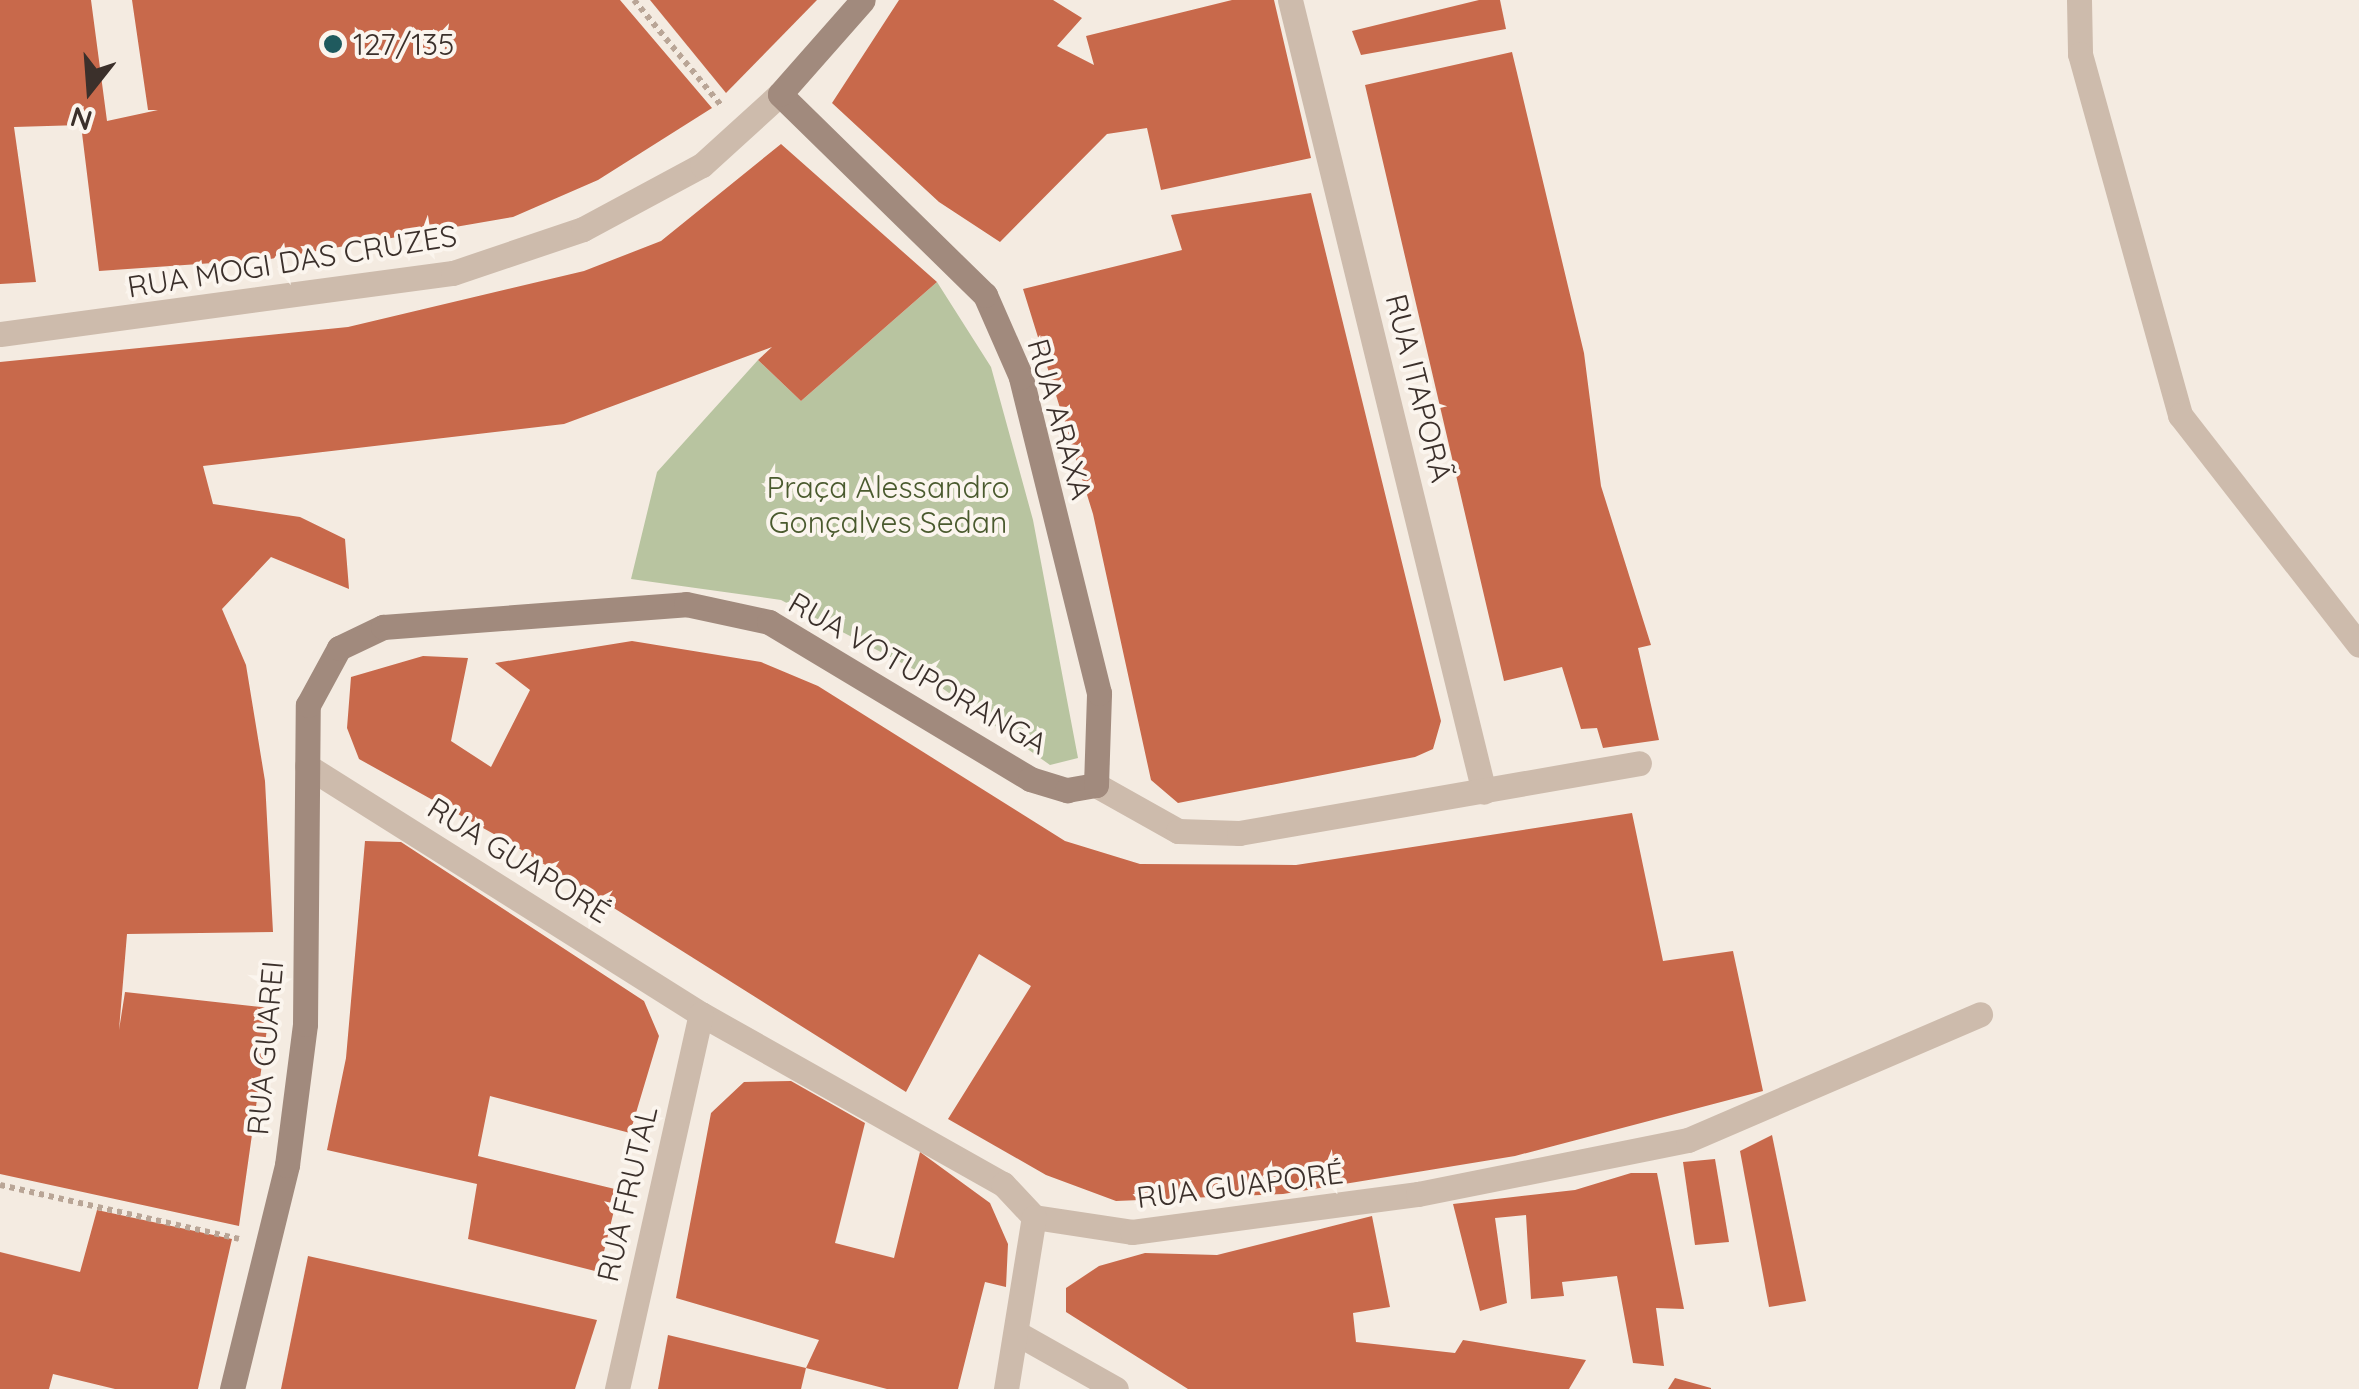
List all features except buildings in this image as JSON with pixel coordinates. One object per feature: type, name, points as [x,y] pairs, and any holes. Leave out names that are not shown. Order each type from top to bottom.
[{"type":"street","name":"RUA MOGI DAS CRUZES","points":[[0,334],[453,273],[583,229],[702,165],[780,94],[862,0]]},
{"type":"street","name":"RUA ITAPORÃ","points":[[1290,0],[1484,792]]},
{"type":"street","points":[[2079,0],[2080,54],[2180,415],[2359,645]]},
{"type":"street","name":"RUA ARAXA","points":[[780,94],[985,296],[1021,377],[1099,693],[1096,785]]},
{"type":"street","name":"RUA VOTUPORANGA","points":[[308,705],[338,648],[382,628],[686,604],[769,622],[1030,779],[1067,790],[1096,785],[1178,831],[1224,833],[1638,763]]},
{"type":"street","name":"RUA GUAREI","points":[[232,1389],[269,1248],[305,1024],[308,705]]},
{"type":"street","name":"RUA GUAPORÉ","points":[[307,766],[701,1014],[1003,1184],[1034,1217],[1132,1232],[1268,1218],[1688,1140],[1980,1014]]},
{"type":"street","name":"RUA FRUTAL","points":[[617,1389],[701,1014]]},
{"type":"street","points":[[1006,1389],[1020,1335],[1034,1217]]},
{"type":"street","points":[[1020,1335],[1116,1389]]},
{"type":"path","points":[[634,0],[742,129]]},
{"type":"path","points":[[0,1185],[269,1248]]},
{"type":"green space","name":"Praça Alessandro Gonçalves Sedan","points":[[937,282],[991,367],[1033,520],[1078,758],[1050,765],[921,673],[781,600],[631,579],[657,472],[758,360],[801,401]]},
{"type":"place","name":"127/135","points":[[333,44]]}]
